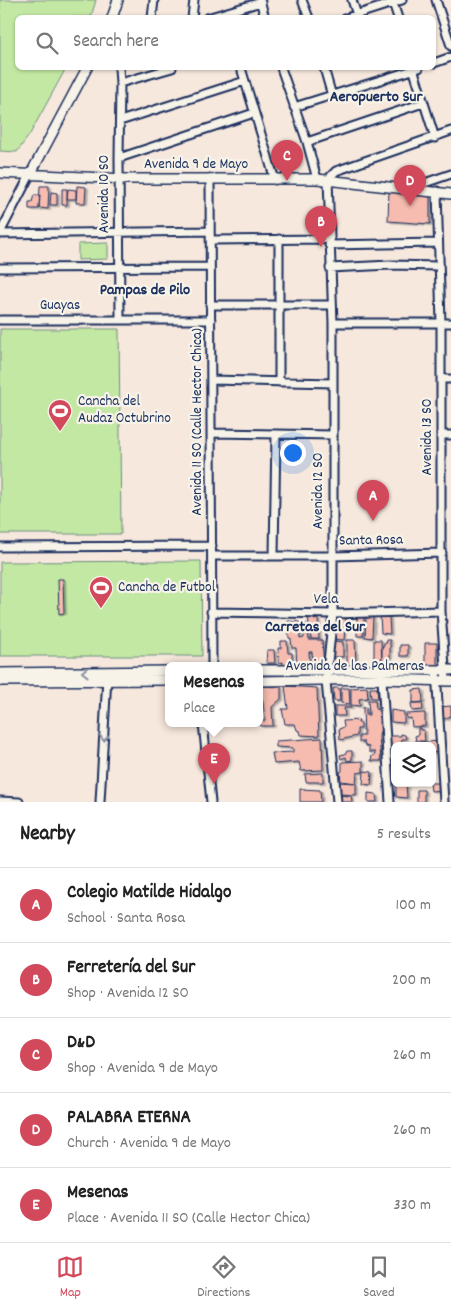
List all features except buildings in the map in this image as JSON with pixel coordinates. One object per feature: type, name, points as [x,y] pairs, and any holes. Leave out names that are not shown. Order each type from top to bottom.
[{"type":"street","points":[[113,15],[118,0]]},
{"type":"street","points":[[152,15],[154,0]]},
{"type":"street","points":[[192,15],[194,0]]},
{"type":"street","points":[[302,0],[307,15]]},
{"type":"street","points":[[352,0],[357,15],[382,3],[393,3],[402,0]]},
{"type":"street","points":[[436,0],[451,46]]},
{"type":"street","points":[[216,15],[260,1],[264,15]]},
{"type":"street","points":[[393,3],[397,15]]},
{"type":"street","points":[[436,25],[442,22]]},
{"type":"street","points":[[436,62],[451,57]]},
{"type":"street","points":[[86,70],[0,233],[210,231]]},
{"type":"street","name":"Avenida 10 SO","points":[[119,70],[120,320]]},
{"type":"street","points":[[120,83],[165,70]]},
{"type":"street","points":[[242,70],[275,180]]},
{"type":"street","points":[[282,70],[307,142],[317,179]]},
{"type":"street","points":[[325,70],[332,96]]},
{"type":"street","points":[[294,107],[409,70]]},
{"type":"street","points":[[415,70],[423,103],[435,138]]},
{"type":"street","points":[[120,121],[245,81]]},
{"type":"street","points":[[307,142],[423,103]]},
{"type":"street","points":[[119,158],[254,113]]},
{"type":"street","points":[[328,179],[336,171],[451,131]]},
{"type":"street","name":"Avenida 9 de Mayo","points":[[0,173],[120,178],[328,179],[451,194]]},
{"type":"street","points":[[410,188],[451,174]]},
{"type":"street","name":"Avenida 11 SO (Calle Hector Chica)","points":[[210,178],[213,433],[212,662]]},
{"type":"street","name":"Avenida 12 SO","points":[[328,179],[333,323],[333,614],[326,681],[337,802]]},
{"type":"street","name":"Avenida 13 SO","points":[[437,192],[441,323],[442,611],[445,681],[444,802]]},
{"type":"street","points":[[279,239],[279,382]]},
{"type":"street","points":[[210,240],[279,239],[329,242],[438,243]]},
{"type":"street","points":[[330,268],[390,265],[440,266]]},
{"type":"street","points":[[0,268],[210,267]]},
{"type":"street","points":[[210,305],[332,305]]},
{"type":"street","name":"Guayas","points":[[0,320],[211,320]]},
{"type":"street","points":[[333,323],[451,323]]},
{"type":"street","points":[[441,379],[451,380]]},
{"type":"street","points":[[212,380],[333,383]]},
{"type":"street","points":[[213,433],[333,435]]},
{"type":"street","points":[[274,555],[276,435]]},
{"type":"street","points":[[442,435],[451,435]]},
{"type":"street","points":[[0,548],[212,546]]},
{"type":"street","name":"Santa Rosa","points":[[212,556],[333,556],[442,553]]},
{"type":"street","name":"Vela","points":[[211,612],[333,614],[442,611]]},
{"type":"street","name":"Avenida de las Palmeras","points":[[263,670],[444,670]]},
{"type":"street","points":[[0,681],[165,671]]},
{"type":"street","points":[[0,673],[165,680]]},
{"type":"street","points":[[100,802],[107,676]]},
{"type":"street","points":[[382,679],[390,802]]},
{"type":"street","name":"Avenida de las Palmeras","points":[[263,681],[382,679],[445,681]]},
{"type":"street","points":[[203,727],[211,802]]},
{"type":"street","points":[[0,801],[19,802]]},
{"type":"green space","points":[[0,0],[96,0],[92,15],[15,15],[15,70],[65,70],[30,134],[17,152],[0,151]]},
{"type":"green space","points":[[108,243],[108,259],[78,260],[78,244]]},
{"type":"green space","name":"Cancha del Audaz Octubrino","points":[[0,329],[119,329],[121,534],[0,534]]},
{"type":"green space","name":"Cancha de Futbol","points":[[201,561],[202,656],[0,656],[0,562]]},
{"type":"place","name":"D&D","points":[[287,181]]},
{"type":"place","name":"PALABRA ETERNA","points":[[410,206]]},
{"type":"place","name":"Ferretería del Sur","points":[[321,247]]},
{"type":"place","name":"Cancha del Audaz Octubrino","points":[[60,432]]},
{"type":"place","name":"Colegio Matilde Hidalgo","points":[[373,521]]},
{"type":"place","name":"Cancha de Futbol","points":[[101,609]]},
{"type":"place","name":"Mesenas","points":[[214,784]]},
{"type":"district","name":"Aeropuerto Sur","points":[[376,97]]},
{"type":"district","name":"Pampas de Pilo","points":[[145,290]]},
{"type":"district","name":"Carretas del Sur","points":[[315,627]]}]
